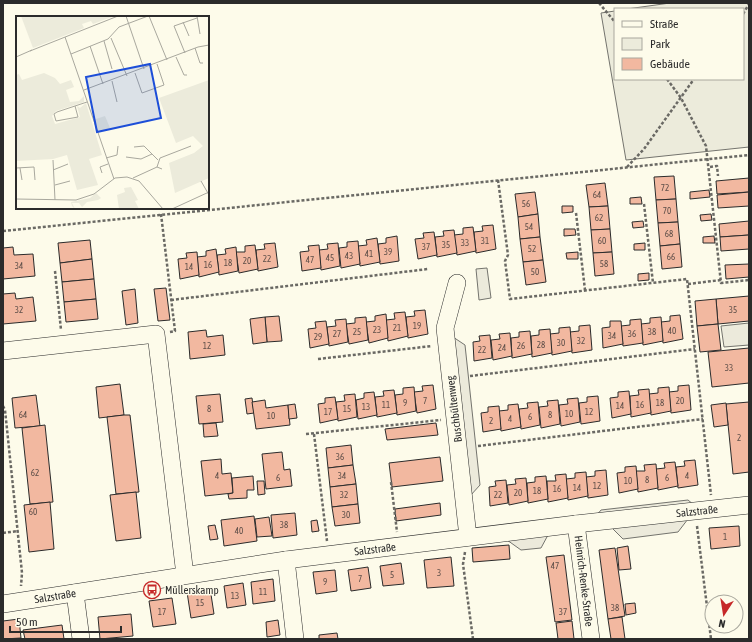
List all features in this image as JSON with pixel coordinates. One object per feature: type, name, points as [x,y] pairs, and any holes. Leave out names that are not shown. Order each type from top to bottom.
[{"type":"street","name":"Buschbültenweg","points":[[456,283],[444,328],[468,537]]},
{"type":"street","points":[[3,352],[156,334],[185,575]]},
{"type":"street","name":"Salzstraße","points":[[11,603],[286,560],[576,524],[749,505]]},
{"type":"street","name":"Heinrich-Renke-Straße","points":[[576,524],[591,639]]},
{"type":"street","points":[[286,560],[295,639]]},
{"type":"street","points":[[76,593],[81,639]]},
{"type":"path","points":[[599,3],[614,21]]},
{"type":"path","points":[[668,80],[681,98],[701,134],[709,159],[721,283],[749,280]]},
{"type":"path","points":[[627,167],[644,150],[693,80]]},
{"type":"path","points":[[3,231],[749,155]]},
{"type":"path","points":[[710,167],[717,166],[718,176]]},
{"type":"path","points":[[498,180],[508,255],[505,260],[510,299],[687,279],[711,496]]},
{"type":"path","points":[[644,204],[653,283]]},
{"type":"path","points":[[576,213],[585,290]]},
{"type":"path","points":[[161,214],[175,332]]},
{"type":"path","points":[[171,300],[428,269]]},
{"type":"path","points":[[55,271],[62,344]]},
{"type":"path","points":[[688,284],[721,280]]},
{"type":"path","points":[[318,358],[437,345]]},
{"type":"path","points":[[470,376],[695,349]]},
{"type":"path","points":[[3,406],[22,572],[11,603]]},
{"type":"path","points":[[478,446],[703,419]]},
{"type":"path","points":[[306,434],[446,420]]},
{"type":"path","points":[[314,434],[327,545]]},
{"type":"path","points":[[390,482],[397,537]]},
{"type":"path","points":[[696,512],[711,639]]},
{"type":"path","points":[[3,533],[18,531]]},
{"type":"path","points":[[468,537],[469,546],[464,554],[463,564],[472,639]]},
{"type":"green space","points":[[670,3],[749,3],[749,147],[626,160],[601,13],[614,11],[614,80],[744,80],[744,8],[634,8]]},
{"type":"shaded area","points":[[487,268],[491,298],[479,300],[476,269]]},
{"type":"shaded area","points":[[749,323],[749,345],[724,347],[721,326]]},
{"type":"shaded area","points":[[453,337],[465,345],[480,485],[470,496]]},
{"type":"shaded area","points":[[688,500],[694,505],[596,516],[601,510]]},
{"type":"shaded area","points":[[688,519],[678,532],[623,539],[612,528]]},
{"type":"shaded area","points":[[548,535],[541,548],[521,550],[507,540]]},
{"type":"building","points":[[674,176],[676,199],[656,200],[654,177]]},
{"type":"building","points":[[749,178],[749,192],[717,194],[716,181]]},
{"type":"building","points":[[605,183],[608,206],[589,207],[586,185]]},
{"type":"building","points":[[709,190],[710,197],[690,199],[690,192]]},
{"type":"building","points":[[535,192],[538,214],[518,217],[515,194]]},
{"type":"building","points":[[749,192],[749,206],[718,208],[717,195]]},
{"type":"building","points":[[641,197],[642,204],[630,204],[630,198]]},
{"type":"building","points":[[676,199],[678,222],[658,223],[656,200]]},
{"type":"building","points":[[562,206],[573,206],[573,212],[562,213]]},
{"type":"building","points":[[608,206],[610,229],[591,230],[589,207]]},
{"type":"building","points":[[538,214],[540,237],[520,239],[518,217]]},
{"type":"building","points":[[711,214],[712,220],[701,221],[700,215]]},
{"type":"building","points":[[643,221],[644,227],[633,228],[632,222]]},
{"type":"building","points":[[749,221],[749,235],[720,237],[719,224]]},
{"type":"building","points":[[678,222],[680,244],[660,246],[658,223]]},
{"type":"building","points":[[493,225],[496,249],[476,253],[474,232],[483,231],[482,226]]},
{"type":"building","points":[[473,227],[476,251],[457,255],[454,235],[463,234],[463,228]]},
{"type":"building","points":[[564,229],[575,229],[576,235],[564,236]]},
{"type":"building","points":[[610,229],[612,252],[593,253],[591,230]]},
{"type":"building","points":[[454,230],[457,253],[437,257],[435,237],[444,236],[443,231]]},
{"type":"building","points":[[434,232],[437,255],[418,259],[415,239],[424,238],[423,233]]},
{"type":"building","points":[[749,235],[749,249],[721,251],[720,237]]},
{"type":"building","points":[[397,236],[399,261],[380,264],[378,244],[386,243],[386,238]]},
{"type":"building","points":[[714,236],[715,243],[703,243],[703,237]]},
{"type":"building","points":[[540,237],[543,260],[523,262],[520,239]]},
{"type":"building","points":[[377,238],[380,262],[360,266],[358,246],[367,245],[366,240]]},
{"type":"building","points":[[90,240],[92,259],[60,263],[58,243]]},
{"type":"building","points":[[358,241],[360,264],[341,268],[339,248],[347,247],[347,242]]},
{"type":"building","points":[[275,243],[278,267],[258,271],[256,250],[265,249],[264,244]]},
{"type":"building","points":[[338,243],[340,266],[321,270],[319,250],[328,249],[327,244]]},
{"type":"building","points":[[645,243],[645,250],[634,250],[634,244]]},
{"type":"building","points":[[680,244],[682,267],[662,269],[660,246]]},
{"type":"building","points":[[255,245],[258,269],[239,273],[236,252],[245,252],[245,246]]},
{"type":"building","points":[[319,245],[321,268],[302,271],[300,252],[309,251],[308,246]]},
{"type":"building","points":[[13,247],[14,255],[33,254],[35,276],[3,279],[3,248]]},
{"type":"building","points":[[236,247],[238,271],[219,275],[217,255],[226,254],[225,249]]},
{"type":"building","points":[[216,249],[219,272],[199,277],[197,257],[206,256],[206,251]]},
{"type":"building","points":[[197,252],[199,275],[180,279],[178,259],[187,258],[186,253]]},
{"type":"building","points":[[578,252],[578,259],[567,259],[566,253]]},
{"type":"building","points":[[612,252],[614,274],[595,276],[593,253]]},
{"type":"building","points":[[92,259],[94,279],[62,282],[60,263]]},
{"type":"building","points":[[543,260],[546,282],[526,285],[523,262]]},
{"type":"building","points":[[749,264],[749,277],[726,279],[725,265]]},
{"type":"building","points":[[649,273],[649,280],[638,281],[638,274]]},
{"type":"building","points":[[94,279],[96,299],[64,302],[62,282]]},
{"type":"building","points":[[166,288],[170,320],[158,321],[154,289]]},
{"type":"building","points":[[135,289],[138,323],[126,325],[122,291]]},
{"type":"building","points":[[15,293],[16,299],[33,297],[36,321],[3,324],[3,294]]},
{"type":"building","points":[[749,296],[749,321],[718,324],[716,299]]},
{"type":"building","points":[[96,299],[98,319],[66,322],[64,302]]},
{"type":"building","points":[[716,299],[718,324],[697,326],[695,301]]},
{"type":"building","points":[[425,310],[428,334],[408,338],[406,317],[415,316],[414,311]]},
{"type":"building","points":[[405,312],[408,336],[388,341],[386,320],[395,319],[394,313]]},
{"type":"building","points":[[386,314],[388,338],[369,343],[366,322],[375,321],[375,316]]},
{"type":"building","points":[[680,315],[683,339],[663,343],[661,322],[670,321],[670,316]]},
{"type":"building","points":[[279,316],[282,341],[267,342],[265,317]]},
{"type":"building","points":[[265,317],[267,342],[253,344],[250,319]]},
{"type":"building","points":[[366,317],[368,340],[349,344],[346,324],[355,323],[355,318]]},
{"type":"building","points":[[661,317],[663,341],[643,345],[641,324],[650,323],[650,318]]},
{"type":"building","points":[[346,319],[348,342],[329,346],[327,327],[336,326],[335,320]]},
{"type":"building","points":[[641,319],[643,343],[623,346],[621,326],[630,325],[630,320]]},
{"type":"building","points":[[326,321],[329,344],[310,348],[308,329],[316,328],[315,322]]},
{"type":"building","points":[[610,321],[621,321],[623,344],[603,348],[602,328],[610,327]]},
{"type":"building","points":[[718,324],[721,350],[700,352],[697,326]]},
{"type":"building","points":[[590,325],[592,350],[572,353],[570,332],[579,331],[579,326]]},
{"type":"building","points":[[570,327],[572,351],[552,355],[550,334],[559,333],[559,328]]},
{"type":"building","points":[[550,329],[552,353],[532,357],[531,336],[539,335],[539,330]]},
{"type":"building","points":[[206,330],[207,337],[223,335],[225,355],[190,359],[188,332]]},
{"type":"building","points":[[530,331],[532,354],[512,358],[511,338],[519,337],[519,332]]},
{"type":"building","points":[[510,333],[512,356],[493,360],[491,340],[500,339],[499,334]]},
{"type":"building","points":[[490,335],[492,358],[474,361],[473,342],[480,341],[479,336]]},
{"type":"building","points":[[749,348],[749,383],[712,387],[708,352]]},
{"type":"building","points":[[120,384],[124,415],[99,418],[96,387]]},
{"type":"building","points":[[433,385],[436,409],[417,413],[414,392],[423,391],[422,386]]},
{"type":"building","points":[[689,385],[691,410],[671,413],[669,392],[678,391],[678,386]]},
{"type":"building","points":[[414,387],[416,411],[397,415],[395,395],[403,394],[403,388]]},
{"type":"building","points":[[669,387],[671,411],[651,415],[649,394],[658,393],[658,388]]},
{"type":"building","points":[[649,389],[651,413],[631,417],[630,396],[639,395],[638,390]]},
{"type":"building","points":[[394,390],[397,413],[377,417],[375,397],[384,396],[383,391]]},
{"type":"building","points":[[629,391],[631,414],[612,418],[610,398],[618,397],[618,392]]},
{"type":"building","points":[[374,392],[377,415],[358,419],[356,400],[364,398],[364,393]]},
{"type":"building","points":[[220,394],[223,422],[199,424],[196,396]]},
{"type":"building","points":[[355,394],[357,417],[338,421],[336,402],[345,401],[344,395]]},
{"type":"building","points":[[36,395],[40,426],[15,428],[12,398]]},
{"type":"building","points":[[598,396],[600,421],[581,424],[579,403],[587,402],[587,397]]},
{"type":"building","points":[[335,397],[338,419],[320,423],[318,404],[325,403],[325,398]]},
{"type":"building","points":[[252,398],[254,413],[247,414],[245,399]]},
{"type":"building","points":[[578,398],[580,422],[561,426],[559,405],[568,404],[567,399]]},
{"type":"building","points":[[265,400],[266,408],[288,405],[290,425],[256,429],[252,402]]},
{"type":"building","points":[[558,400],[560,424],[541,428],[539,407],[548,406],[547,401]]},
{"type":"building","points":[[538,402],[540,425],[521,429],[519,409],[528,408],[527,403]]},
{"type":"building","points":[[749,402],[749,472],[733,474],[726,404]]},
{"type":"building","points":[[726,403],[728,425],[714,427],[711,405]]},
{"type":"building","points":[[295,404],[297,418],[289,419],[288,405]]},
{"type":"building","points":[[518,404],[521,427],[501,431],[499,411],[508,410],[508,405]]},
{"type":"building","points":[[499,406],[501,429],[483,432],[481,413],[488,412],[488,407]]},
{"type":"building","points":[[130,415],[139,492],[116,494],[107,417]]},
{"type":"building","points":[[216,423],[218,436],[204,437],[203,424]]},
{"type":"building","points":[[436,423],[438,435],[387,440],[385,429]]},
{"type":"building","points":[[45,425],[53,502],[30,504],[22,428]]},
{"type":"building","points":[[351,445],[353,465],[328,468],[326,448]]},
{"type":"building","points":[[282,452],[284,470],[290,469],[292,486],[266,489],[262,454]]},
{"type":"building","points":[[440,457],[443,481],[392,487],[389,463]]},
{"type":"building","points":[[221,459],[222,474],[231,473],[233,493],[205,496],[201,461]]},
{"type":"building","points":[[695,460],[698,485],[678,488],[676,467],[685,466],[684,461]]},
{"type":"building","points":[[675,462],[678,486],[658,490],[656,469],[665,468],[664,463]]},
{"type":"building","points":[[656,464],[658,488],[638,492],[636,471],[645,471],[644,465]]},
{"type":"building","points":[[353,465],[356,484],[330,487],[328,468]]},
{"type":"building","points":[[636,466],[638,489],[619,493],[617,473],[625,472],[625,467]]},
{"type":"building","points":[[606,470],[608,495],[588,498],[586,477],[595,476],[595,471]]},
{"type":"building","points":[[586,472],[588,496],[568,500],[566,479],[575,478],[575,473]]},
{"type":"building","points":[[566,474],[568,498],[548,502],[547,481],[556,481],[555,475]]},
{"type":"building","points":[[253,476],[254,490],[247,490],[247,498],[229,499],[228,494],[233,493],[232,478]]},
{"type":"building","points":[[546,476],[548,499],[528,503],[527,483],[535,482],[535,477]]},
{"type":"building","points":[[526,478],[528,501],[509,505],[507,485],[516,484],[515,479]]},
{"type":"building","points":[[506,480],[508,503],[490,506],[489,487],[496,486],[495,481]]},
{"type":"building","points":[[257,481],[264,481],[265,494],[258,495]]},
{"type":"building","points":[[356,484],[358,504],[332,507],[330,487]]},
{"type":"building","points":[[136,492],[141,538],[116,541],[110,495]]},
{"type":"building","points":[[50,502],[54,549],[29,552],[24,505]]},
{"type":"building","points":[[440,503],[441,515],[396,521],[395,509]]},
{"type":"building","points":[[358,504],[360,523],[335,526],[332,507]]},
{"type":"building","points":[[295,513],[297,535],[273,538],[271,515]]},
{"type":"building","points":[[254,516],[257,541],[224,546],[221,520]]},
{"type":"building","points":[[269,517],[272,536],[257,537],[255,519]]},
{"type":"building","points":[[317,520],[319,531],[312,532],[311,521]]},
{"type":"building","points":[[215,525],[218,539],[210,540],[208,526]]},
{"type":"building","points":[[739,526],[740,546],[711,549],[709,528]]},
{"type":"building","points":[[509,545],[510,559],[473,562],[472,548]]},
{"type":"building","points":[[628,546],[631,569],[619,570],[617,548]]},
{"type":"building","points":[[615,548],[625,616],[608,619],[599,550]]},
{"type":"building","points":[[564,555],[572,620],[555,622],[546,557]]},
{"type":"building","points":[[451,557],[454,586],[427,588],[424,560]]},
{"type":"building","points":[[401,563],[404,584],[383,586],[380,566]]},
{"type":"building","points":[[368,567],[371,588],[351,591],[348,570]]},
{"type":"building","points":[[335,570],[337,591],[316,594],[313,572]]},
{"type":"building","points":[[273,579],[275,601],[253,604],[251,582]]},
{"type":"building","points":[[243,583],[246,605],[227,608],[224,586]]},
{"type":"building","points":[[210,588],[214,614],[191,618],[187,592]]},
{"type":"building","points":[[172,598],[176,624],[153,627],[149,601]]},
{"type":"building","points":[[635,603],[636,613],[626,615],[625,604]]},
{"type":"building","points":[[131,614],[133,636],[100,639],[98,617]]},
{"type":"building","points":[[622,617],[625,639],[611,639],[608,619]]},
{"type":"building","points":[[19,619],[21,638],[3,639],[3,621]]},
{"type":"building","points":[[278,620],[280,635],[267,637],[266,622]]},
{"type":"building","points":[[572,621],[574,639],[558,639],[556,623]]},
{"type":"building","points":[[62,625],[64,639],[25,639],[23,630]]},
{"type":"building","points":[[337,633],[338,639],[319,639],[319,635]]},
{"type":"place","name":"Müllerskamp","points":[[152,590]]}]
